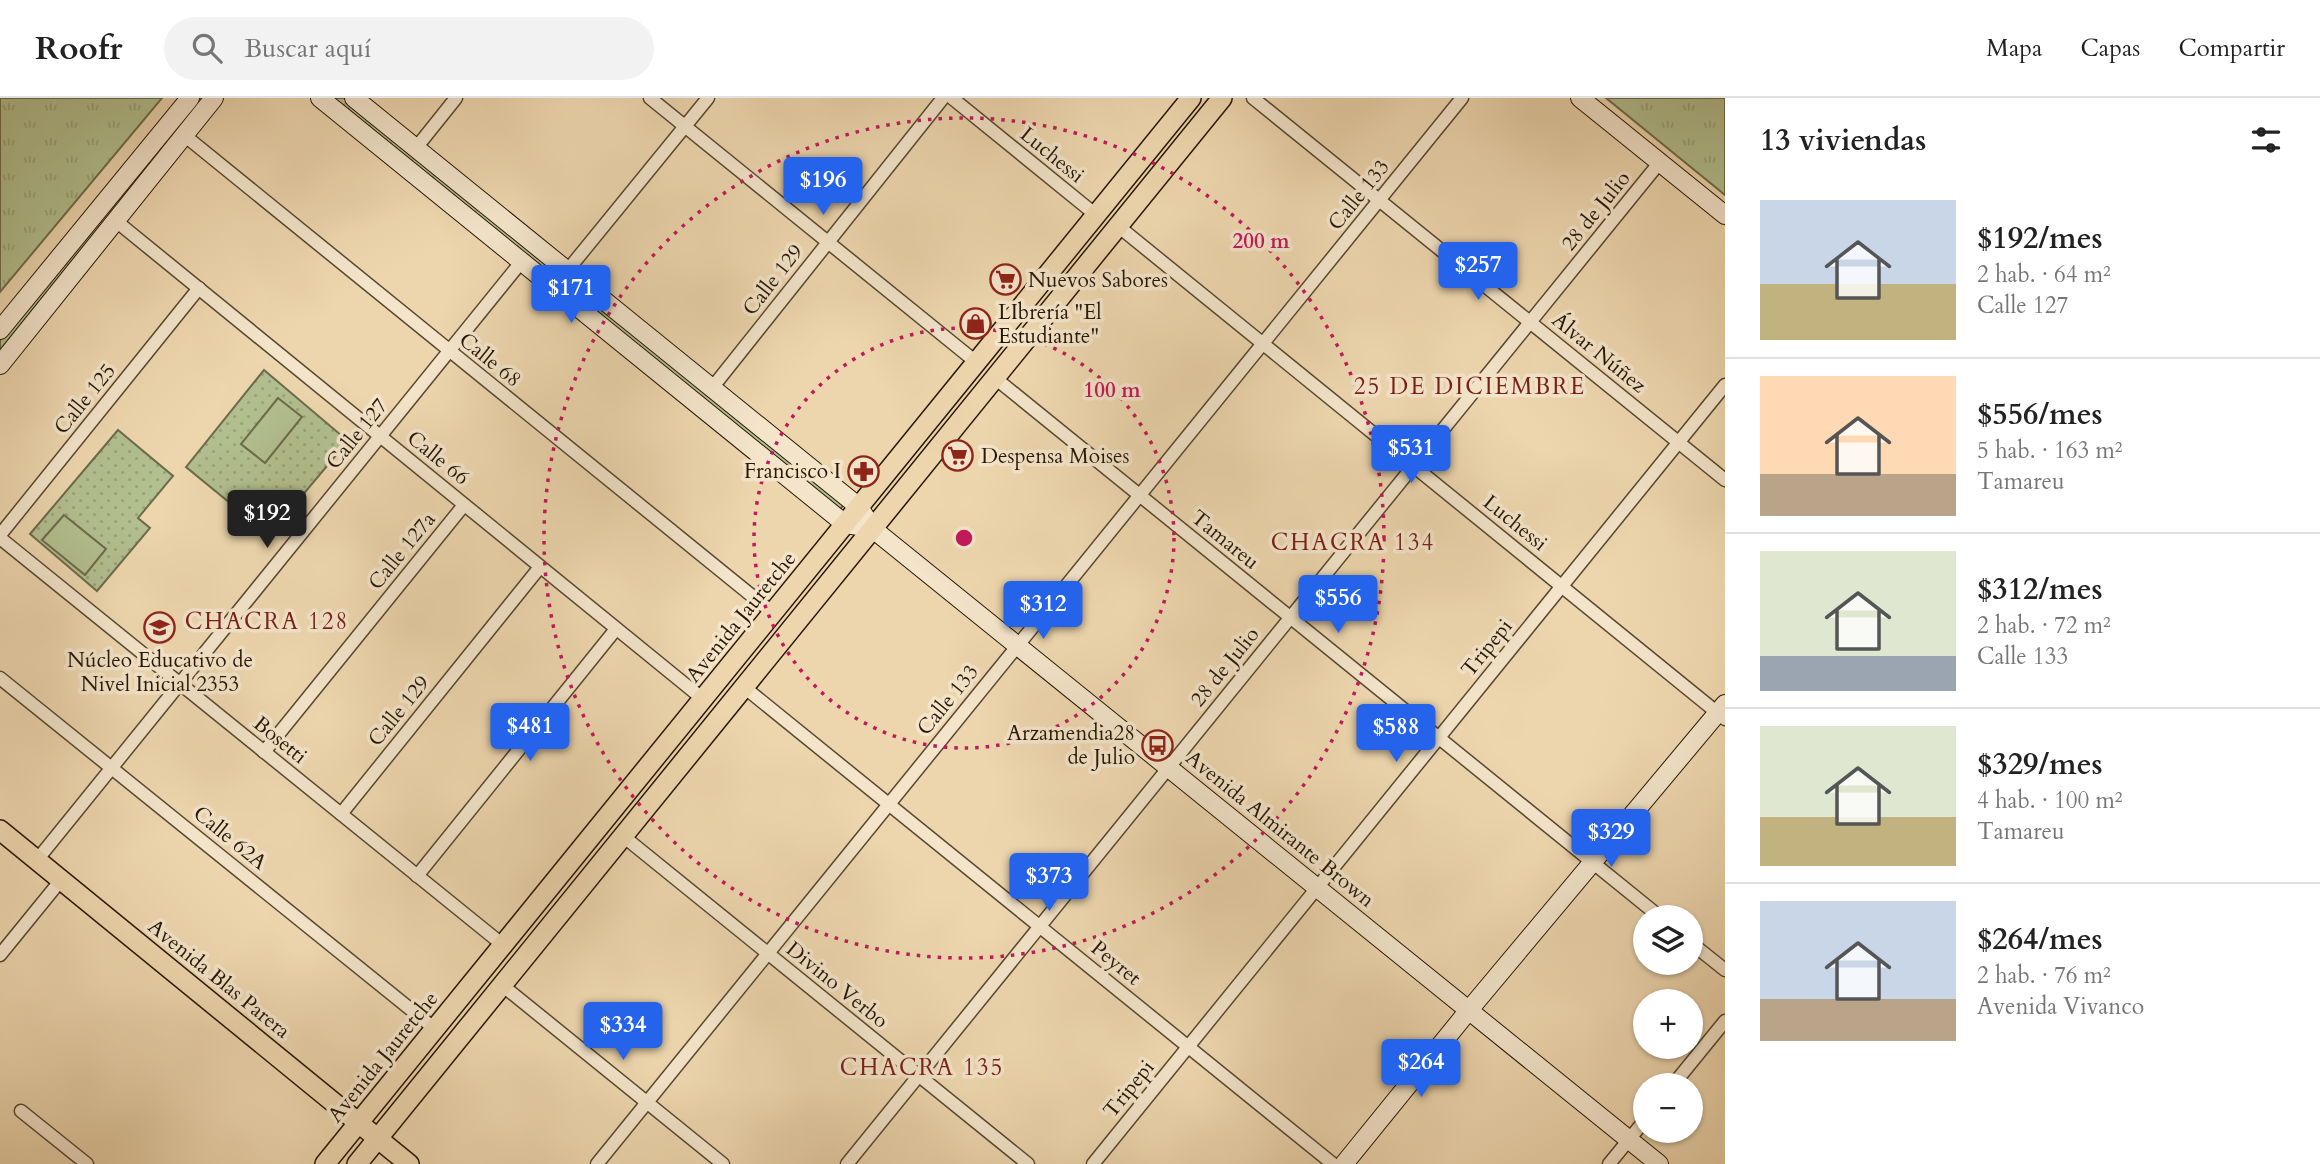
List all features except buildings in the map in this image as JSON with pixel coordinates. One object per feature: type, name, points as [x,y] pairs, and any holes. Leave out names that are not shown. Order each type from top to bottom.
[{"type":"main road","points":[[0,330],[190,98]]},
{"type":"main road","points":[[0,365],[214,98]]},
{"type":"main road","name":"Avenida Almirante Brown","points":[[320,98],[845,524],[873,529]]},
{"type":"main road","name":"Avenida Almirante Brown","points":[[354,98],[859,507],[873,529],[1659,1164]]},
{"type":"main road","name":"Avenida Jauretche","points":[[326,1164],[1191,98]]},
{"type":"main road","points":[[358,1164],[1222,98]]},
{"type":"main road","points":[[1580,98],[1725,215]]},
{"type":"main road","points":[[1344,1164],[1592,862],[1723,712]]},
{"type":"main road","name":"Avenida Blas Parera","points":[[0,830],[409,1164]]},
{"type":"street","points":[[416,148],[456,98]]},
{"type":"street","points":[[650,98],[976,362]]},
{"type":"street","points":[[567,271],[708,98]]},
{"type":"street","name":"Calle 129","points":[[712,388],[943,98]]},
{"type":"street","name":"Luchessi","points":[[952,98],[1096,215]]},
{"type":"street","name":"Álvar Núñez","points":[[1253,98],[1725,480]]},
{"type":"street","name":"Calle 133","points":[[597,1164],[1462,98]]},
{"type":"street","name":"Calle 68","points":[[184,135],[773,613]]},
{"type":"street","name":"28 de Julio","points":[[847,1164],[1660,162]]},
{"type":"street","name":"Calle 66","points":[[116,221],[703,699]]},
{"type":"street","name":"Luchessi","points":[[1118,226],[1562,586],[1723,712]]},
{"type":"street","name":"Calle 127","points":[[37,860],[522,261]]},
{"type":"street","name":"Calle 125","points":[[0,536],[200,288]]},
{"type":"street","name":"Tamareu","points":[[995,378],[1645,905]]},
{"type":"street","name":"Tripepi","points":[[1093,1164],[1725,385]]},
{"type":"street","name":"Calle 127a","points":[[264,752],[464,505]]},
{"type":"street","name":"Bosetti","points":[[0,536],[503,945]]},
{"type":"street","name":"Calle 129","points":[[341,814],[540,567]]},
{"type":"street","points":[[417,876],[616,629]]},
{"type":"street","name":"Calle 62A","points":[[0,678],[435,1029]]},
{"type":"street","name":"Peyret","points":[[744,687],[1333,1164]]},
{"type":"street","name":"Divino Verbo","points":[[623,836],[1028,1164]]},
{"type":"street","points":[[0,955],[61,880]]},
{"type":"street","points":[[1703,952],[1725,970]]},
{"type":"street","points":[[502,985],[723,1164]]},
{"type":"street","points":[[1683,1073],[1725,1021]]},
{"type":"street","points":[[21,1111],[82,1162]]},
{"type":"street","points":[[1609,1164],[1633,1135]]},
{"type":"green space","points":[[0,98],[162,98],[0,292]]},
{"type":"green space","points":[[196,98],[205,98],[0,350],[0,340]]},
{"type":"green space","points":[[332,98],[346,98],[846,503],[839,510]]},
{"type":"green space","points":[[1606,98],[1725,98],[1725,195]]},
{"type":"green space","points":[[264,370],[348,441],[269,535],[186,467]]},
{"type":"green space","points":[[278,398],[302,417],[265,463],[241,444]]},
{"type":"green space","points":[[118,430],[173,476],[138,518],[150,528],[97,591],[30,534]]},
{"type":"green space","points":[[64,515],[106,549],[85,575],[42,540]]},
{"type":"place","name":"Nuevos Sabores","points":[[1005,280]]},
{"type":"place","name":"LIbrería \"El Estudiante\"","points":[[975,324]]},
{"type":"place","name":"Despensa Moises","points":[[958,456]]},
{"type":"place","name":"Francisco I","points":[[864,471]]},
{"type":"place","name":"Núcleo Educativo de Nivel Inicial 2353","points":[[160,628]]},
{"type":"place","name":"Arzamendia28 de Julio","points":[[1158,745]]},
{"type":"district","name":"25 DE DICIEMBRE","points":[[1470,386]]},
{"type":"district","name":"CHACRA 134","points":[[1353,542]]},
{"type":"district","name":"CHACRA 128","points":[[267,621]]},
{"type":"district","name":"CHACRA 135","points":[[922,1067]]}]
